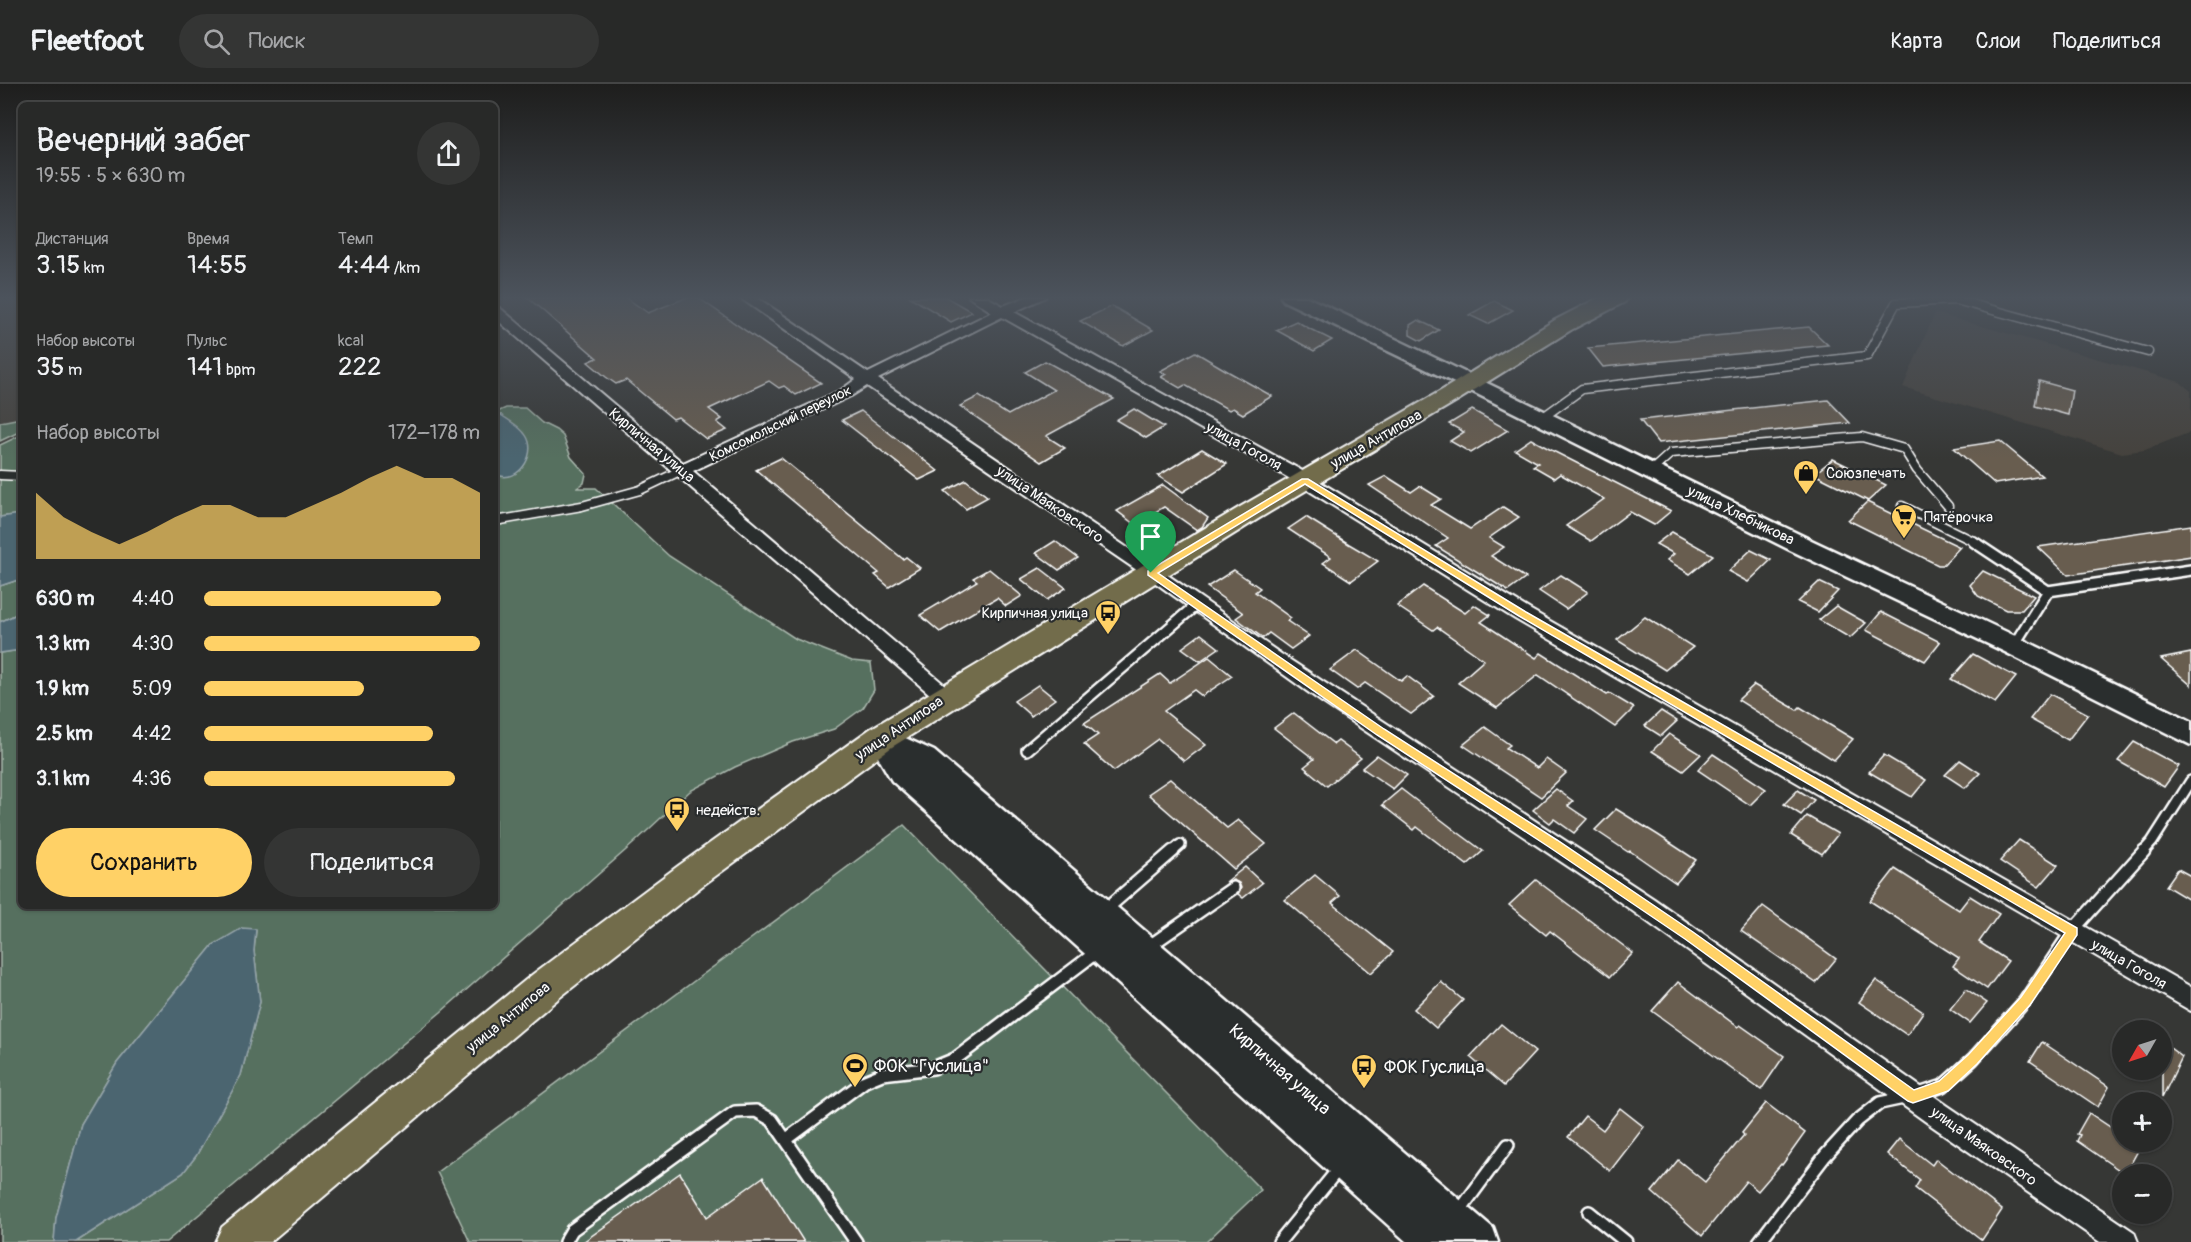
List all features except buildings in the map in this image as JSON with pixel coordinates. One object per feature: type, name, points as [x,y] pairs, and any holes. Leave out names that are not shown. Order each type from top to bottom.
[{"type":"main road","name":"улица Антипова","points":[[237,1242],[546,986],[690,876],[881,738],[1521,351]]},
{"type":"street","name":"Кирпичная улица","points":[[542,351],[946,697]]},
{"type":"street","name":"улица Маяковского","points":[[823,351],[1151,573],[1380,732],[1689,935],[1913,1096],[2124,1242]]},
{"type":"street","name":"Комсомольский переулок","points":[[682,470],[846,393],[865,380],[923,351]]},
{"type":"street","name":"улица Гоголя","points":[[1072,351],[1305,481],[1522,614],[2191,1000]]},
{"type":"street","name":"улица Хлебникова","points":[[1405,351],[1799,544],[2014,645],[2191,734]]},
{"type":"street","name":"Кирпичная улица","points":[[881,738],[924,759],[1144,951],[1456,1234]]},
{"type":"street","name":"Кирпичная улица","points":[[881,738],[902,773],[1345,1161],[1456,1234]]},
{"type":"lane","points":[[1542,418],[1582,389],[1867,356],[1870,351]]},
{"type":"lane","points":[[1651,471],[1671,453],[1862,437],[1904,449],[1917,470],[1948,506]]},
{"type":"lane","points":[[498,520],[582,506],[640,490],[682,470]]},
{"type":"lane","points":[[0,475],[18,476]]},
{"type":"lane","points":[[1902,506],[1982,546],[2048,591],[2191,570]]},
{"type":"lane","points":[[2014,645],[2048,591]]},
{"type":"lane","points":[[1027,750],[1196,605]]},
{"type":"lane","points":[[1759,1242],[1825,1156],[1857,1121],[1880,1103],[1913,1096],[1943,1086],[1973,1059],[2025,1001],[2072,931],[2152,842],[2191,781]]},
{"type":"lane","points":[[1101,914],[1180,845]]},
{"type":"lane","points":[[1144,951],[1233,888]]},
{"type":"lane","points":[[787,1139],[865,1081],[882,1074],[933,1068],[955,1059],[1102,948]]},
{"type":"lane","points":[[565,1242],[572,1230],[735,1112],[756,1112],[772,1120],[856,1242]]},
{"type":"lane","points":[[1456,1234],[1508,1145]]},
{"type":"lane","points":[[1279,1242],[1345,1161]]},
{"type":"lane","points":[[1589,1212],[1626,1242]]},
{"type":"shaded area","points":[[0,351],[18,351],[18,434],[0,443]]},
{"type":"shaded area","points":[[1919,351],[2070,351],[2180,382],[2191,391],[2191,432],[2145,450],[2122,453],[1903,387]]},
{"type":"green space","points":[[506,408],[525,408],[542,423],[556,430],[563,436],[571,457],[586,474],[584,483],[577,488],[596,488],[669,556],[796,639],[852,661],[871,663],[874,690],[863,708],[834,729],[793,742],[735,767],[690,791],[441,1012],[166,1242],[76,1242],[183,1173],[196,1156],[241,1075],[260,1002],[254,951],[256,930],[213,945],[117,1063],[81,1124],[56,1218],[54,1242],[0,1242],[0,653],[18,650],[18,909],[498,909],[498,475],[500,476],[501,415],[498,416],[498,412]]},
{"type":"green space","points":[[18,419],[18,432],[0,441],[0,422]]},
{"type":"green space","points":[[18,436],[18,514],[0,517],[0,445]]},
{"type":"green space","points":[[18,580],[18,613],[0,622],[0,586]]},
{"type":"green space","name":"ФОК \"Гуслица\"","points":[[904,825],[1261,1190],[1206,1242],[470,1242],[437,1172]]},
{"type":"water","points":[[501,415],[521,430],[529,442],[530,449],[521,469],[515,474],[502,477],[498,475],[498,416]]},
{"type":"water","points":[[18,514],[18,580],[0,586],[0,517]]},
{"type":"water","points":[[18,613],[18,650],[0,653],[0,622]]},
{"type":"water","points":[[242,928],[256,929],[254,951],[260,1002],[241,1075],[196,1156],[183,1173],[76,1242],[54,1242],[56,1218],[81,1124],[117,1063],[213,945]]},
{"type":"place","name":"Союзпечать","points":[[1806,496]]},
{"type":"place","name":"Пятёрочка","points":[[1904,540]]},
{"type":"place","name":"Кирпичная улица","points":[[1108,636]]},
{"type":"place","name":"недейств.","points":[[677,833]]},
{"type":"place","name":"ФОК \"Гуслица\"","points":[[855,1089]]},
{"type":"place","name":"ФОК Гуслица","points":[[1364,1090]]},
{"type":"route","points":[[1305,481],[1522,614],[2072,931],[2025,1001],[1973,1059],[1943,1086],[1913,1096],[1689,935],[1380,732],[1151,573],[1305,481]]}]
